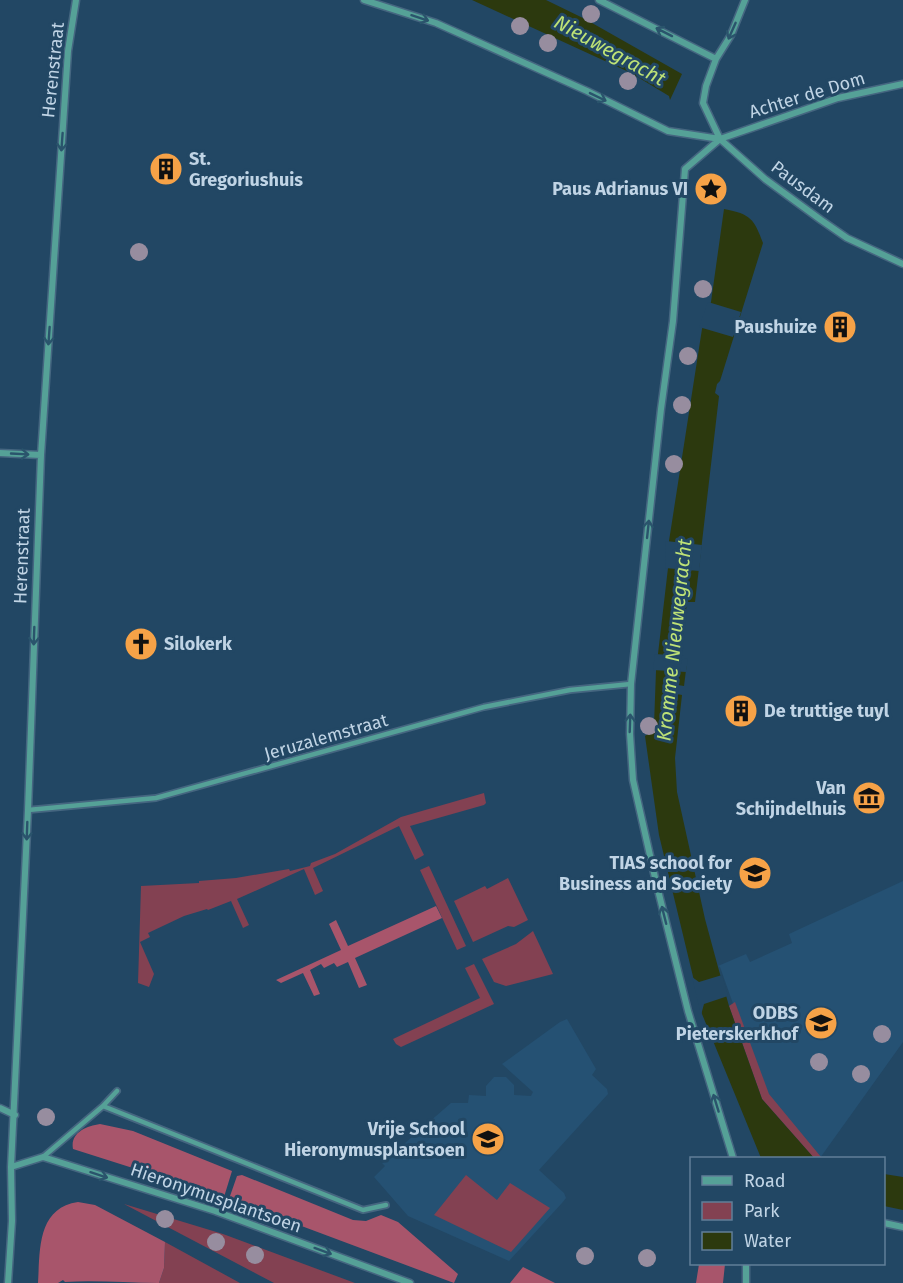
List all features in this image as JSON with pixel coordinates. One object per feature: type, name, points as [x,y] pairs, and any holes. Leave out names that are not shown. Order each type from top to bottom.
[{"type":"street","name":"Herenstraat","points":[[8,1283],[41,455],[68,51],[76,0]]},
{"type":"street","points":[[364,0],[436,23],[668,130],[720,139]]},
{"type":"street","points":[[599,0],[716,59]]},
{"type":"street","points":[[720,139],[703,103],[706,86],[716,59],[731,35],[745,0]]},
{"type":"street","name":"Achter de Dom","points":[[720,139],[838,98],[903,84]]},
{"type":"street","points":[[720,139],[685,169],[674,308],[631,684],[630,734],[633,780],[688,1011],[733,1157]]},
{"type":"street","name":"Pausdam","points":[[720,139],[765,179],[847,238],[903,264]]},
{"type":"street","points":[[0,453],[41,455]]},
{"type":"street","points":[[0,1108],[15,1114]]},
{"type":"street","points":[[11,1167],[43,1157]]},
{"type":"street","name":"Hieronymusplantsoen","points":[[43,1157],[215,1211],[410,1283]]},
{"type":"street","points":[[885,1223],[903,1227]]},
{"type":"street","points":[[746,1265],[746,1283]]},
{"type":"lane","name":"Jeruzalemstraat","points":[[28,810],[156,798],[484,707],[570,690],[631,684]]},
{"type":"lane","points":[[43,1157],[103,1106],[117,1091]]},
{"type":"lane","points":[[103,1106],[363,1210],[386,1205]]},
{"type":"shaded area","name":"ODBS Pieterskerkhof","points":[[903,881],[903,1042],[821,1157],[766,1096],[718,966],[746,954],[750,962],[792,943],[789,934]]},
{"type":"shaded area","points":[[436,906],[442,918],[355,958],[367,985],[359,988],[348,962],[337,967],[334,963],[324,968],[321,964],[310,970],[320,994],[314,996],[303,973],[281,983],[276,980],[341,950],[329,924],[336,920],[348,946]]},
{"type":"shaded area","name":"Vrije School Hieronymusplantsoen","points":[[567,1019],[596,1069],[592,1075],[607,1089],[608,1094],[539,1170],[564,1193],[566,1198],[562,1203],[509,1261],[408,1216],[374,1177],[385,1166],[382,1163],[451,1103],[468,1103],[469,1095],[486,1096],[486,1086],[494,1077],[506,1077],[514,1085],[514,1095],[531,1096],[533,1092],[502,1064]]},
{"type":"shaded area","points":[[100,1124],[133,1131],[232,1171],[224,1197],[73,1149],[74,1139],[80,1131]]},
{"type":"shaded area","points":[[242,1175],[353,1220],[366,1221],[381,1215],[398,1222],[458,1274],[454,1283],[229,1199],[237,1176]]},
{"type":"shaded area","points":[[78,1202],[95,1205],[165,1242],[164,1268],[159,1283],[65,1282],[63,1280],[58,1283],[38,1283],[43,1232],[55,1213],[65,1206]]},
{"type":"shaded area","points":[[699,1265],[725,1265],[723,1283],[696,1283]]},
{"type":"shaded area","points":[[523,1267],[555,1283],[510,1283]]},
{"type":"green space","points":[[484,793],[486,803],[484,805],[410,826],[424,855],[415,860],[399,826],[313,868],[323,891],[315,895],[304,869],[237,899],[249,925],[243,928],[231,901],[184,916],[148,933],[150,937],[140,942],[154,974],[149,987],[138,983],[141,886],[199,883],[199,881],[236,878],[289,869],[290,871],[310,866],[311,863],[335,854],[401,817]]},
{"type":"green space","points":[[429,866],[466,946],[457,950],[420,870]]},
{"type":"green space","points":[[508,878],[528,920],[514,927],[508,926],[473,942],[454,901],[485,886],[487,889]]},
{"type":"green space","points":[[533,931],[553,974],[506,986],[494,982],[482,959],[516,944]]},
{"type":"green space","points":[[474,964],[494,1004],[401,1047],[396,1044],[393,1039],[480,998],[465,968]]},
{"type":"green space","points":[[735,1002],[769,1094],[821,1157],[813,1157],[762,1099],[729,1006]]},
{"type":"green space","points":[[466,1175],[497,1200],[510,1183],[550,1208],[511,1252],[434,1215]]},
{"type":"green space","points":[[124,1204],[223,1234],[355,1283],[274,1283]]},
{"type":"green space","points":[[165,1242],[240,1283],[159,1283],[164,1268]]},
{"type":"water","name":"Nieuwegracht","points":[[472,0],[546,0],[585,19],[682,74],[670,100],[669,96],[631,73]]},
{"type":"water","name":"Kromme Nieuwegracht","points":[[724,209],[740,213],[750,219],[757,228],[763,243],[715,393],[719,396],[695,602],[687,602],[680,660],[687,662],[684,686],[678,685],[677,694],[682,695],[675,758],[677,792],[718,967],[729,1006],[762,1099],[813,1157],[761,1157],[702,1014],[659,835],[645,736],[651,732],[654,725],[656,671],[669,541],[702,329],[711,302]]},
{"type":"water","points":[[885,1174],[903,1177],[903,1210],[885,1206]]},
{"type":"pier","points":[[708,302],[741,312],[733,337],[699,327]]},
{"type":"pier","points":[[666,541],[702,545],[699,571],[665,568]]},
{"type":"pier","points":[[655,654],[684,656],[688,659],[686,672],[653,670]]},
{"type":"pier","points":[[722,975],[728,996],[704,1004],[701,1015],[692,977],[699,982]]},
{"type":"place","name":"St. Gregoriushuis","points":[[166,169]]},
{"type":"place","name":"Paus Adrianus VI","points":[[711,189]]},
{"type":"place","name":"Paushuize","points":[[840,327]]},
{"type":"place","name":"Silokerk","points":[[141,644]]},
{"type":"place","name":"De truttige tuyl","points":[[741,711]]},
{"type":"place","name":"Van Schijndelhuis","points":[[869,798]]},
{"type":"place","name":"TIAS school for Business and Society","points":[[755,873]]},
{"type":"place","name":"ODBS Pieterskerkhof","points":[[821,1023]]},
{"type":"place","name":"Vrije School Hieronymusplantsoen","points":[[488,1139]]}]
